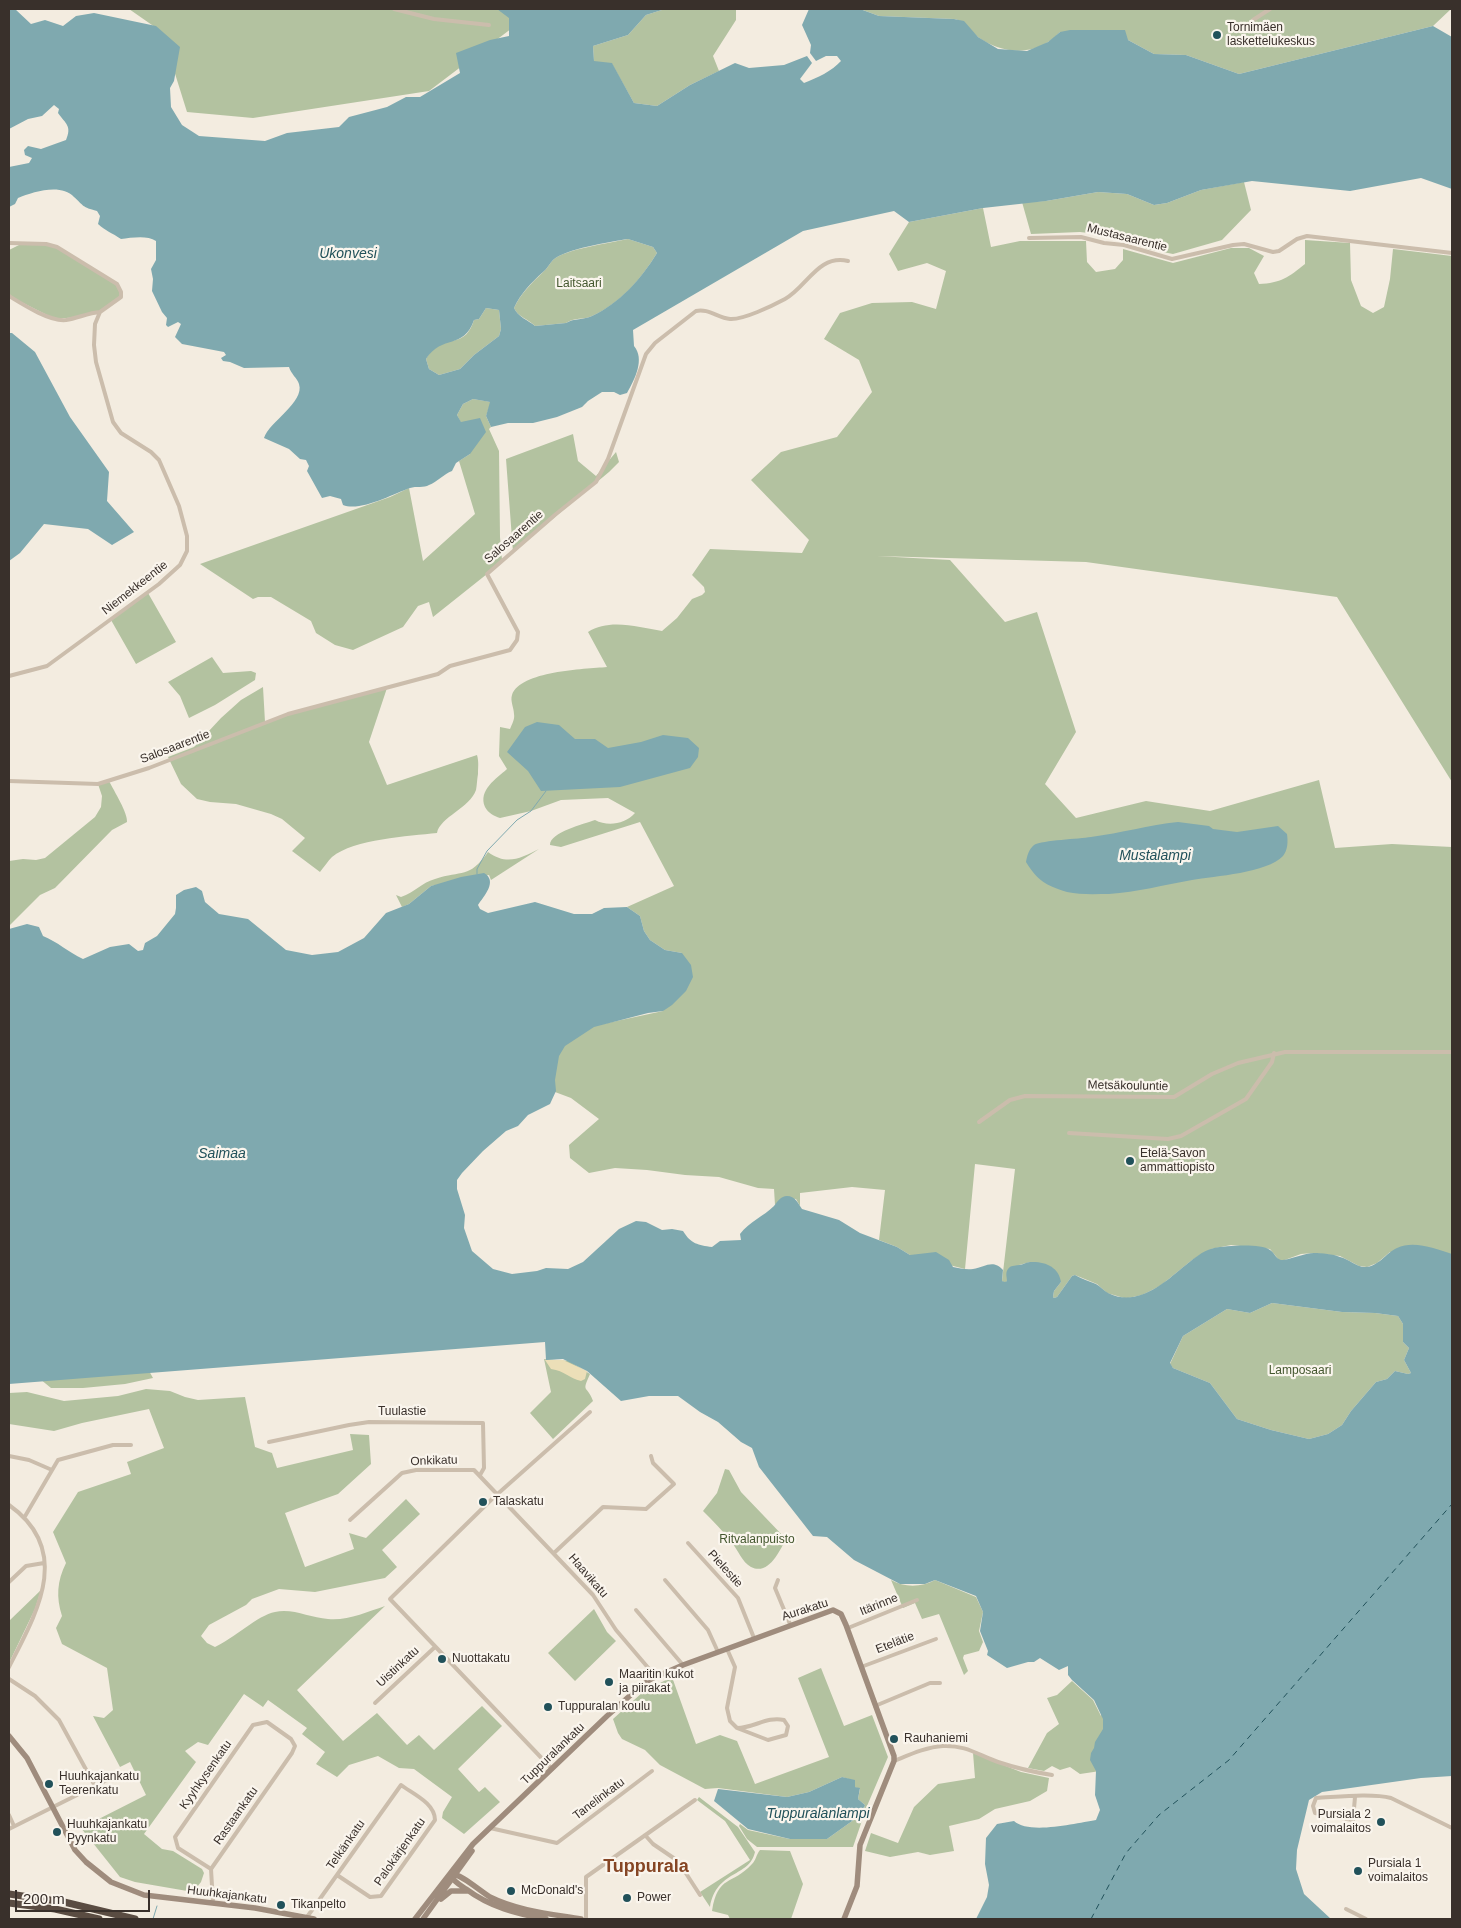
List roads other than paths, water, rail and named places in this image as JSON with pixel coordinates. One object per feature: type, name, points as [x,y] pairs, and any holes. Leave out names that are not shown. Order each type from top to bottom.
[{"type":"highway","points":[[9,1894],[64,1902],[136,1919]]},
{"type":"highway","points":[[9,1903],[55,1909],[98,1919]]},
{"type":"street","points":[[394,9],[434,19],[489,25]]},
{"type":"street","points":[[1253,20],[1270,9]]},
{"type":"street","name":"Mustasaarentie","points":[[1030,238],[1081,237],[1104,243],[1124,245],[1172,259],[1244,244],[1264,250],[1278,251],[1297,239],[1307,236],[1452,253]]},
{"type":"street","points":[[9,243],[46,244],[57,247],[117,284],[121,297],[100,312],[64,320],[55,319],[25,306],[9,296]]},
{"type":"street","name":"Salosaarentie","points":[[9,781],[98,784],[149,768],[288,714],[438,674],[450,666],[510,650],[517,640],[518,632],[487,574],[596,482],[608,459],[644,359],[652,346],[696,311],[706,310],[727,318],[743,317],[794,294],[814,271],[822,265],[837,260],[848,261]]},
{"type":"street","name":"Niemekkeentie","points":[[9,676],[47,666],[159,584],[180,565],[187,552],[187,536],[179,506],[160,460],[121,433],[113,422],[96,362],[94,344],[96,324],[100,312]]},
{"type":"street","name":"Metsäkouluntie","points":[[979,1122],[1010,1100],[1025,1096],[1174,1097],[1212,1074],[1238,1063],[1274,1053],[1452,1052]]},
{"type":"street","points":[[1069,1133],[1168,1139],[1181,1136],[1246,1098],[1272,1062],[1274,1053]]},
{"type":"street","points":[[552,1769],[390,1599],[497,1494],[590,1412]]},
{"type":"street","name":"Tuulastie","points":[[269,1442],[369,1422],[483,1423],[484,1468],[480,1475]]},
{"type":"street","points":[[24,1518],[58,1460],[113,1445],[131,1445]]},
{"type":"street","points":[[9,1456],[29,1460],[52,1470]]},
{"type":"street","points":[[554,1553],[603,1507],[646,1509],[674,1484],[653,1463],[651,1456]]},
{"type":"street","name":"Onkikatu","points":[[350,1520],[402,1473],[416,1470],[474,1470],[480,1475]]},
{"type":"street","points":[[480,1475],[497,1494]]},
{"type":"street","name":"Haavikatu","points":[[497,1494],[593,1595],[616,1630],[656,1677]]},
{"type":"street","points":[[9,1505],[24,1518],[37,1536],[44,1563],[43,1592],[37,1611],[9,1668]]},
{"type":"street","name":"Pielestie","points":[[688,1543],[738,1598],[754,1638]]},
{"type":"street","points":[[9,1582],[26,1566],[44,1563]]},
{"type":"street","points":[[665,1580],[708,1630],[718,1652]]},
{"type":"street","points":[[778,1580],[775,1588],[790,1624]]},
{"type":"street","name":"Itärinne","points":[[848,1628],[917,1600]]},
{"type":"street","points":[[636,1610],[682,1665]]},
{"type":"street","name":"Aurakatu","points":[[656,1677],[682,1665],[790,1624],[833,1610],[841,1614],[848,1628],[875,1706],[892,1748],[894,1761]]},
{"type":"street","name":"Etelätie","points":[[861,1667],[936,1639]]},
{"type":"street","name":"Uistinkatu","points":[[376,1703],[435,1646]]},
{"type":"street","points":[[727,1648],[734,1667],[727,1708],[730,1721],[737,1728],[768,1740],[786,1735],[788,1726],[784,1720],[774,1717],[746,1728],[737,1728]]},
{"type":"street","name":"Tuppuralankatu","points":[[423,1919],[453,1876],[490,1829],[630,1695],[656,1677]]},
{"type":"street","points":[[9,1679],[35,1696],[59,1720],[95,1786]]},
{"type":"street","points":[[875,1706],[930,1683],[940,1684]]},
{"type":"street","name":"Kyyhkysenkatu","points":[[211,1869],[178,1848],[175,1837],[253,1725],[267,1722],[291,1739],[294,1746]]},
{"type":"street","name":"Huuhkajankatu","points":[[9,1736],[27,1758],[75,1850],[86,1862],[111,1882],[144,1895],[255,1908],[314,1919]]},
{"type":"street","name":"Rastaankatu","points":[[211,1869],[292,1754],[294,1746]]},
{"type":"street","points":[[844,1919],[857,1886],[860,1845],[894,1761],[931,1748],[956,1746],[969,1749],[996,1761],[1021,1769],[1052,1775]]},
{"type":"street","name":"Tanelinkatu","points":[[490,1829],[558,1843],[652,1771]]},
{"type":"street","points":[[9,1829],[115,1776]]},
{"type":"street","name":"Telkänkatu","points":[[306,1917],[401,1785]]},
{"type":"street","name":"Palokärjenkatu","points":[[336,1875],[370,1897],[381,1896],[435,1820],[435,1813],[432,1807],[401,1785]]},
{"type":"street","points":[[1354,1797],[1353,1820],[1315,1813],[1313,1806],[1316,1798],[1385,1796],[1452,1828]]},
{"type":"street","points":[[586,1919],[586,1877],[695,1800]]},
{"type":"street","points":[[9,1815],[14,1826]]},
{"type":"street","points":[[645,1835],[653,1844],[678,1861],[700,1894]]},
{"type":"street","points":[[211,1869],[213,1903]]},
{"type":"street","points":[[453,1876],[469,1892],[486,1902],[508,1911],[546,1919]]},
{"type":"street","points":[[453,1876],[501,1901],[534,1910],[581,1919]]},
{"type":"street","name":"Tuppuralankatu","points":[[415,1919],[453,1876]]},
{"type":"street","points":[[432,1906],[451,1891],[469,1892]]},
{"type":"street","points":[[1346,1909],[1366,1919]]},
{"type":"water","name":"Ukonvesi","points":[[9,9],[15,9],[31,24],[45,20],[63,26],[76,16],[94,13],[156,26],[180,47],[174,81],[170,88],[171,107],[182,125],[199,136],[265,141],[287,133],[339,127],[349,117],[387,107],[406,97],[420,97],[460,73],[456,53],[490,40],[509,36],[509,18],[497,9],[665,9],[646,15],[628,35],[593,46],[594,61],[612,63],[634,103],[657,106],[690,85],[735,63],[749,68],[784,65],[807,56],[812,63],[800,79],[804,83],[829,71],[841,61],[837,56],[826,56],[816,61],[810,53],[811,45],[802,25],[809,9],[860,9],[879,16],[954,19],[964,21],[978,37],[998,49],[1027,51],[1048,42],[1060,32],[1070,30],[1125,30],[1128,40],[1154,54],[1186,55],[1239,74],[1433,26],[1452,37],[1452,189],[1421,178],[1350,191],[1252,181],[1201,190],[1167,203],[1154,205],[1127,194],[1098,192],[1046,201],[983,208],[909,222],[894,211],[803,231],[633,330],[634,346],[639,357],[639,363],[636,375],[627,393],[620,395],[614,392],[602,392],[582,407],[557,417],[533,423],[508,423],[491,427],[486,416],[490,402],[473,399],[463,404],[457,415],[461,422],[480,418],[486,432],[470,454],[456,463],[452,471],[427,486],[410,488],[367,504],[350,507],[343,505],[341,499],[330,496],[322,498],[307,471],[309,466],[306,460],[300,459],[289,449],[264,438],[272,425],[297,398],[299,384],[289,367],[244,368],[223,361],[221,358],[226,355],[224,352],[182,344],[175,337],[181,324],[178,322],[168,327],[166,325],[167,318],[152,291],[153,279],[151,269],[156,260],[156,241],[144,237],[121,239],[98,224],[100,216],[97,211],[86,207],[62,190],[31,193],[18,198],[15,204],[9,207],[9,167],[29,163],[32,158],[25,155],[24,150],[28,146],[41,149],[66,140],[68,128],[58,113],[59,109],[54,105],[42,116],[28,119],[9,129]],"holes":[[[628,239],[653,247],[657,253],[629,289],[602,311],[589,317],[566,323],[535,326],[521,316],[514,308],[530,284],[559,256],[588,246]],[[486,308],[499,310],[501,329],[499,336],[474,355],[460,369],[439,375],[429,369],[426,359],[432,351],[465,335],[474,320],[479,319]]]},
{"type":"water","points":[[9,333],[12,333],[35,352],[70,417],[109,472],[107,501],[134,532],[112,545],[88,529],[44,524],[20,553],[9,561]]},
{"type":"water","points":[[537,722],[559,725],[575,739],[595,739],[608,748],[641,742],[663,735],[688,738],[699,748],[698,757],[690,768],[620,787],[541,791],[528,771],[507,752],[525,727]]},
{"type":"water","name":"Mustalampi","points":[[1178,822],[1237,832],[1278,826],[1287,834],[1287,848],[1285,854],[1275,862],[1253,870],[1109,894],[1072,893],[1053,887],[1038,878],[1026,862],[1031,848],[1039,843],[1085,838]]},
{"type":"water","name":"Saimaa","points":[[484,873],[488,876],[490,884],[478,905],[480,909],[488,913],[535,902],[574,914],[592,914],[604,908],[627,907],[640,916],[644,931],[650,940],[665,950],[682,953],[691,965],[693,977],[686,991],[663,1011],[594,1027],[565,1046],[559,1056],[555,1080],[556,1091],[550,1104],[528,1115],[518,1126],[506,1131],[483,1151],[457,1180],[457,1189],[465,1215],[464,1228],[472,1251],[493,1269],[512,1274],[546,1268],[568,1269],[583,1262],[619,1229],[636,1221],[646,1222],[662,1230],[683,1231],[695,1243],[712,1247],[720,1241],[741,1240],[740,1234],[744,1230],[785,1196],[790,1196],[798,1202],[802,1209],[839,1220],[860,1233],[897,1247],[910,1255],[936,1252],[949,1260],[953,1267],[965,1269],[992,1264],[996,1265],[1003,1270],[1002,1281],[1005,1282],[1007,1281],[1007,1270],[1011,1266],[1030,1262],[1046,1264],[1054,1269],[1060,1277],[1061,1282],[1054,1291],[1054,1298],[1057,1297],[1072,1276],[1075,1275],[1096,1284],[1108,1293],[1118,1297],[1138,1296],[1166,1281],[1201,1253],[1219,1247],[1259,1246],[1270,1250],[1281,1260],[1310,1253],[1327,1254],[1365,1267],[1374,1265],[1393,1250],[1404,1246],[1425,1246],[1452,1254],[1452,1776],[1421,1778],[1322,1792],[1309,1800],[1297,1850],[1296,1869],[1304,1894],[1331,1919],[976,1919],[987,1897],[989,1885],[985,1864],[986,1838],[997,1824],[1014,1821],[1021,1825],[1041,1828],[1096,1820],[1100,1810],[1095,1795],[1096,1771],[1090,1760],[1095,1742],[1103,1729],[1103,1719],[1094,1700],[1068,1675],[1068,1666],[1059,1670],[1040,1658],[1034,1662],[1007,1668],[987,1655],[988,1651],[980,1631],[983,1612],[976,1596],[935,1580],[925,1584],[900,1584],[854,1560],[827,1537],[813,1536],[759,1467],[752,1448],[741,1442],[718,1422],[678,1396],[649,1396],[621,1401],[587,1371],[563,1359],[546,1360],[545,1342],[9,1384],[9,929],[27,924],[39,927],[43,936],[83,959],[110,947],[129,944],[138,951],[143,950],[145,943],[157,936],[175,914],[176,895],[184,890],[196,887],[202,891],[205,902],[219,914],[248,919],[286,950],[312,955],[338,952],[364,938],[386,913],[409,904],[431,886],[461,877]],"holes":[[[1272,1303],[1342,1312],[1398,1316],[1403,1324],[1403,1342],[1409,1348],[1404,1360],[1411,1373],[1395,1371],[1387,1379],[1376,1382],[1351,1411],[1342,1425],[1328,1434],[1309,1439],[1237,1419],[1210,1383],[1173,1368],[1170,1363],[1183,1336],[1227,1309],[1250,1313]]]},
{"type":"water","name":"Tuppuralanlampi","points":[[842,1777],[855,1780],[855,1787],[860,1788],[858,1799],[865,1805],[862,1814],[827,1839],[790,1839],[748,1829],[714,1801],[718,1789],[787,1797],[809,1792]]},
{"type":"waterway","points":[[477,874],[477,869],[487,851],[517,820],[531,811],[546,791]]},
{"type":"waterway","points":[[153,1919],[157,1906]]},
{"type":"place","name":"Tornimäen laskettelukeskus","points":[[1217,35]]},
{"type":"place","name":"Etelä-Savon ammattiopisto","points":[[1130,1161]]},
{"type":"place","name":"Talaskatu","points":[[483,1502]]},
{"type":"place","name":"Nuottakatu","points":[[442,1659]]},
{"type":"place","name":"Maaritin kukot ja piirakat","points":[[609,1682]]},
{"type":"place","name":"Tuppuralan koulu","points":[[548,1707]]},
{"type":"place","name":"Rauhaniemi","points":[[894,1739]]},
{"type":"place","name":"Huuhkajankatu Teerenkatu","points":[[49,1784]]},
{"type":"place","name":"Pursiala 2 voimalaitos","points":[[1381,1822]]},
{"type":"place","name":"Huuhkajankatu Pyynkatu","points":[[57,1832]]},
{"type":"place","name":"Pursiala 1 voimalaitos","points":[[1358,1871]]},
{"type":"place","name":"McDonald's","points":[[511,1891]]},
{"type":"place","name":"Power","points":[[627,1898]]},
{"type":"place","name":"Tikanpelto","points":[[281,1905]]},
{"type":"district","name":"Tuppurala","points":[[646,1867]]},
{"type":"park label","name":"Laitsaari","points":[[579,284]]},
{"type":"park label","name":"Lamposaari","points":[[1300,1371]]},
{"type":"park label","name":"Ritvalanpuisto","points":[[757,1540]]}]
